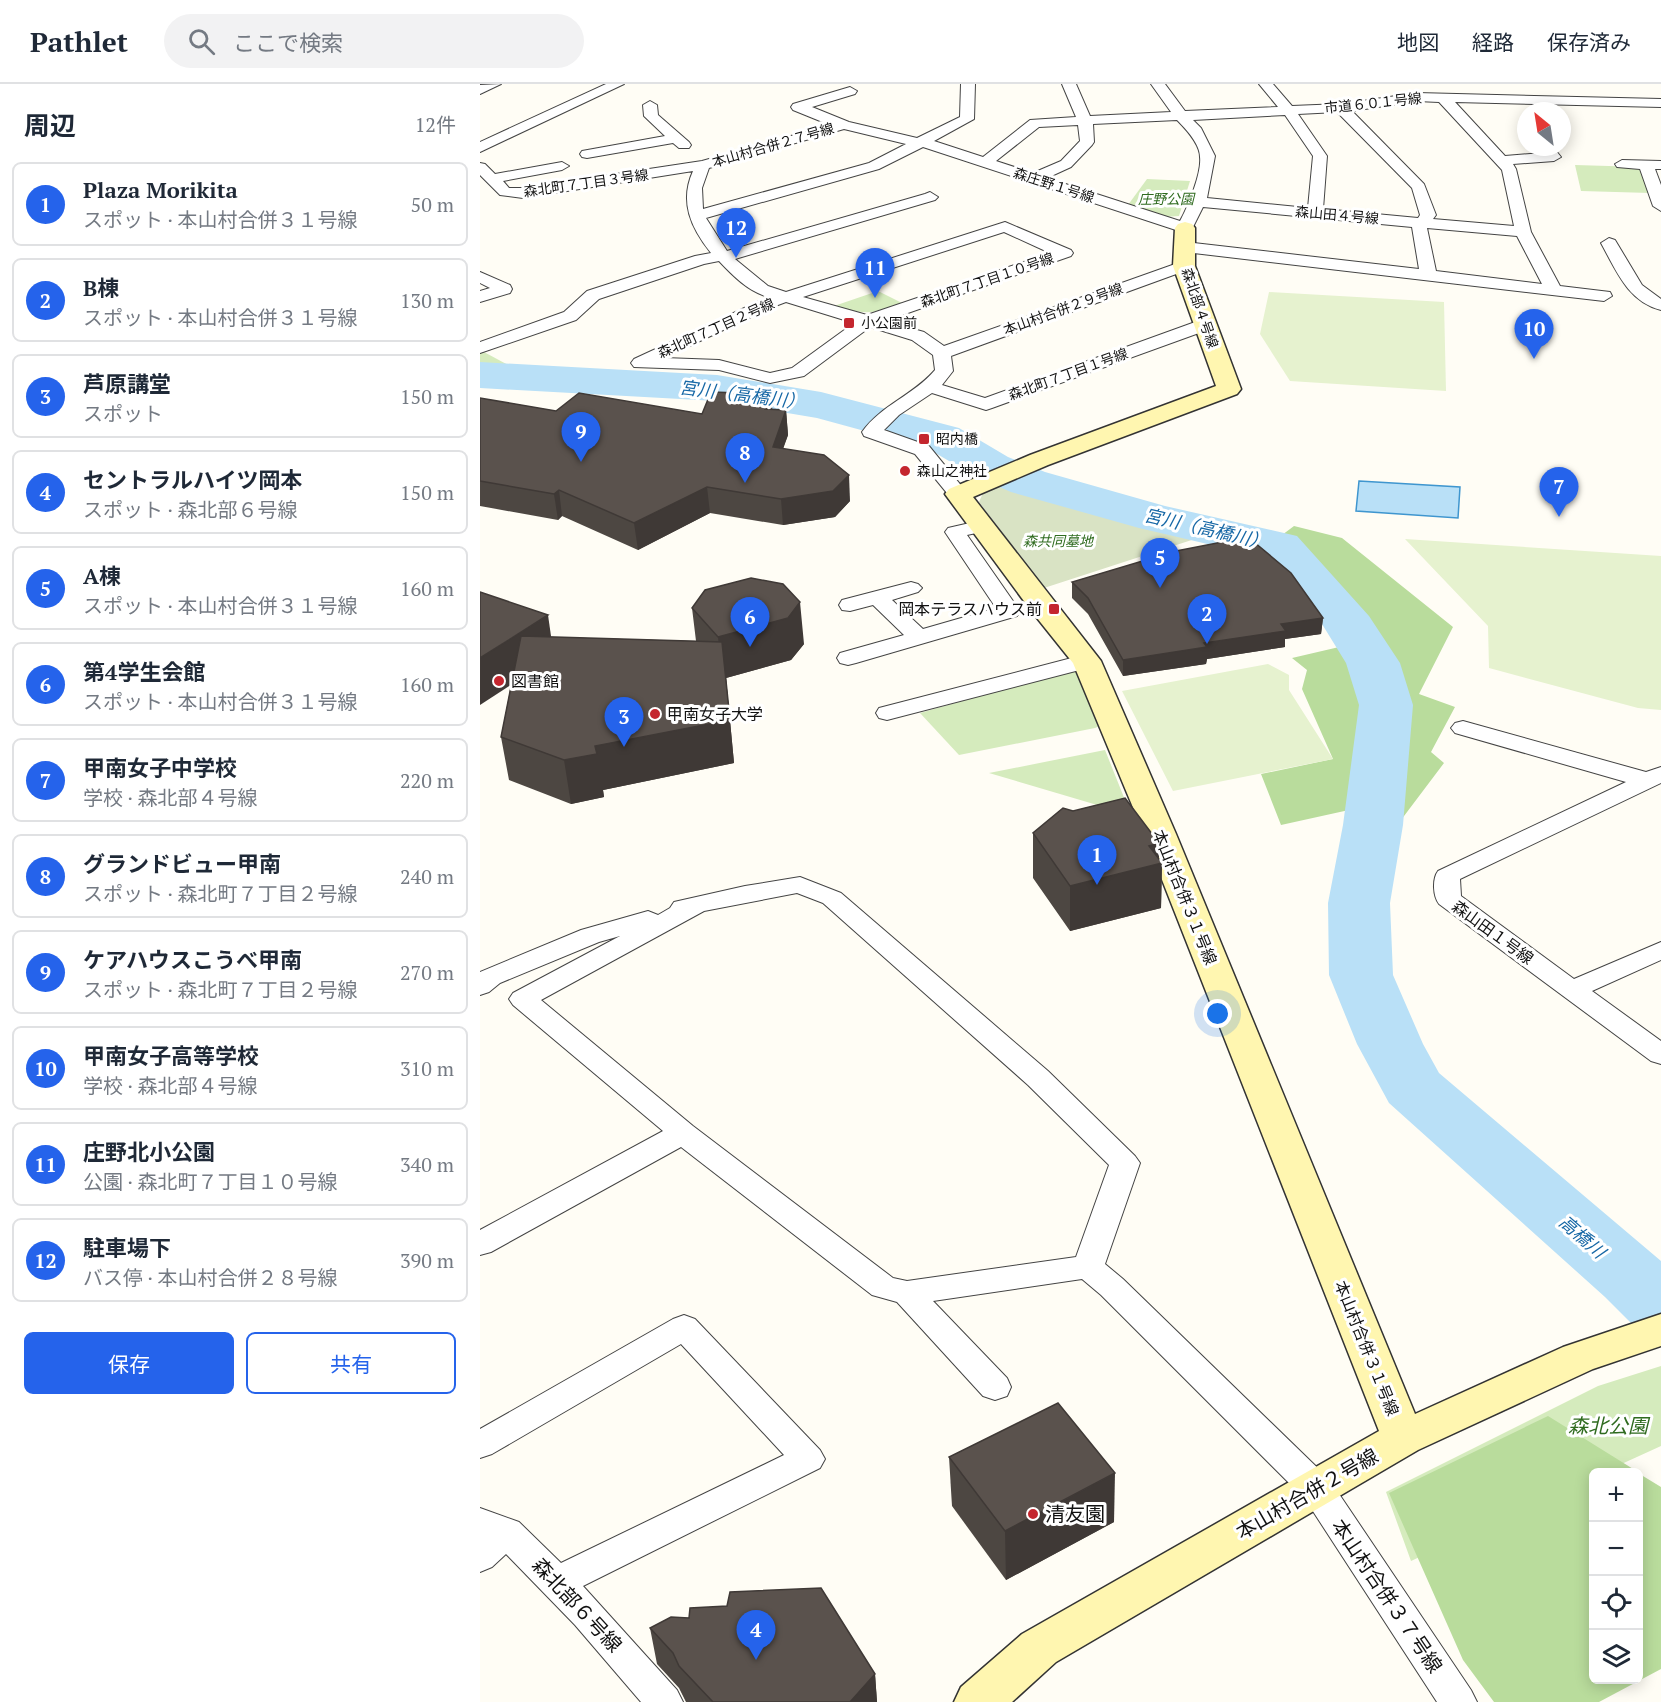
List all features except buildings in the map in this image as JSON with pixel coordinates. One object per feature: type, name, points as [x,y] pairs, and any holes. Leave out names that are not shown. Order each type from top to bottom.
[{"type":"street","points":[[480,90],[494,84]]},
{"type":"street","points":[[480,148],[617,84]]},
{"type":"street","points":[[697,216],[874,166],[967,119],[968,84]]},
{"type":"street","points":[[1035,178],[1066,164],[1081,151],[1087,142],[1085,120],[1068,84]]},
{"type":"street","points":[[1158,84],[1180,115],[1194,128],[1208,156],[1198,202],[1184,247]]},
{"type":"street","points":[[1266,84],[1289,111],[1320,156],[1315,212]]},
{"type":"street","name":"森庄野１号線","points":[[850,91],[793,108],[844,125],[987,161],[1035,178],[1184,247]]},
{"type":"street","name":"市道６０１号線","points":[[987,161],[1035,123],[1341,108],[1418,97],[1661,103]]},
{"type":"street","points":[[1443,98],[1504,160],[1509,169],[1523,232],[1554,290]]},
{"type":"street","points":[[1508,100],[1517,111]]},
{"type":"street","points":[[650,105],[651,116],[677,138],[703,165],[694,189],[697,216],[722,256],[741,276],[762,290],[918,336],[942,353],[944,371],[930,387]]},
{"type":"street","points":[[1341,108],[1419,187],[1428,215],[1419,228],[1428,275]]},
{"type":"street","name":"本山村合併２７号線","points":[[703,165],[844,125]]},
{"type":"street","points":[[587,154],[677,138]]},
{"type":"street","points":[[1504,160],[1553,156]]},
{"type":"street","points":[[1622,164],[1653,165],[1661,206]]},
{"type":"street","name":"森北町７丁目３号線","points":[[480,167],[508,193],[703,165]]},
{"type":"street","points":[[492,179],[562,166]]},
{"type":"street","points":[[489,195],[508,193],[522,212]]},
{"type":"street","points":[[480,348],[570,316],[593,295],[701,259],[722,256],[930,197]]},
{"type":"street","name":"森山田４号線","points":[[1198,202],[1523,232]]},
{"type":"street","name":"森北町７丁目１０号線","points":[[786,298],[1005,227],[1065,253],[867,321]]},
{"type":"street","points":[[1609,243],[1637,290],[1657,304]]},
{"type":"street","name":"森北部４号線","points":[[966,490],[1039,460],[1229,389],[1204,325],[1184,247],[1604,296]]},
{"type":"street","name":"本山村合併２９号線","points":[[942,353],[1184,247]]},
{"type":"street","points":[[480,277],[504,289],[480,297]]},
{"type":"street","name":"森北町７丁目２号線","points":[[786,298],[764,304],[640,363],[719,365],[770,378],[798,372],[867,321]]},
{"type":"street","name":"森北町７丁目１号線","points":[[930,387],[986,404],[1204,325]]},
{"type":"street","name":"本山村合併３１号線","points":[[930,387],[892,411],[871,432],[922,450],[966,490],[983,526],[1039,603],[1087,661],[1160,834],[1403,1438]]},
{"type":"street","points":[[848,658],[1009,611],[956,532],[983,526]]},
{"type":"street","points":[[850,605],[911,588]]},
{"type":"street","points":[[878,598],[918,637]]},
{"type":"street","points":[[887,713],[1087,661]]},
{"type":"street","points":[[1463,728],[1654,777]]},
{"type":"street","name":"森山田１号線","points":[[1654,777],[1447,876],[1448,899],[1661,1055]]},
{"type":"street","points":[[480,986],[491,977],[590,936],[698,904],[800,885],[832,898],[1038,1078],[1125,1163],[1088,1267],[907,1293],[884,1287],[683,1133],[524,999],[698,904]]},
{"type":"street","points":[[1572,990],[1661,950]]},
{"type":"street","points":[[480,1244],[683,1133]]},
{"type":"street","name":"本山村合併３７号線","points":[[1088,1267],[1112,1287],[1317,1489],[1458,1702]]},
{"type":"street","points":[[907,1293],[995,1387]]},
{"type":"street","points":[[480,1445],[684,1327],[808,1459],[557,1582]]},
{"type":"street","name":"本山村合併２号線","points":[[978,1702],[1039,1648],[1403,1438],[1578,1358],[1661,1330]]},
{"type":"street","points":[[480,1557],[494,1527]]},
{"type":"street","name":"森北部６号線","points":[[494,1527],[557,1582],[588,1614],[664,1702]]},
{"type":"green space","points":[[1575,165],[1643,167],[1650,193],[1581,191]]},
{"type":"green space","name":"庄野公園","points":[[1147,179],[1190,181],[1179,216],[1164,217],[1128,205]]},
{"type":"green space","points":[[878,291],[904,304],[869,312],[834,306]]},
{"type":"green space","points":[[1269,292],[1444,302],[1446,391],[1290,381],[1260,334]]},
{"type":"green space","points":[[484,352],[510,366],[496,370],[480,369],[480,353]]},
{"type":"green space","name":"森共同墓地","points":[[1007,484],[1105,513],[1204,536],[1044,588],[979,502],[983,493]]},
{"type":"green space","points":[[1294,526],[1342,538],[1453,627],[1419,694],[1455,707],[1431,752],[1444,763],[1398,824],[1379,875],[1382,911],[1353,912],[1349,810],[1281,825],[1261,774],[1333,759],[1302,689],[1307,670],[1292,658],[1352,644],[1266,547]]},
{"type":"green space","points":[[1405,539],[1661,556],[1661,710],[1638,708],[1489,668],[1488,626]]},
{"type":"green space","points":[[1268,664],[1289,675],[1289,690],[1333,759],[1173,791],[1122,691]]},
{"type":"green space","points":[[1079,670],[1102,725],[1095,728],[959,755],[920,713],[1060,673]]},
{"type":"green space","points":[[1105,750],[1131,815],[989,773]]},
{"type":"green space","name":"森北公園","points":[[1661,1366],[1661,1446],[1613,1468],[1589,1468],[1589,1479],[1411,1561],[1386,1492],[1598,1386]]},
{"type":"green space","points":[[1548,1416],[1632,1468],[1589,1468],[1589,1684],[1633,1684],[1599,1702],[1494,1702],[1463,1660],[1389,1493]]},
{"type":"green space","points":[[1643,1476],[1661,1487],[1661,1669],[1643,1679]]},
{"type":"water","points":[[1359,481],[1460,487],[1458,518],[1356,511]]},
{"type":"waterway","name":"宮川（高橋川）","points":[[480,375],[717,388],[821,405],[943,438],[992,467],[1028,482],[1156,518],[1280,546],[1343,616],[1373,663],[1386,705],[1373,825],[1359,903],[1361,975],[1390,1044],[1413,1087],[1661,1306]]},
{"type":"place","name":"駐車場下","points":[[736,258]]},
{"type":"place","name":"庄野北小公園","points":[[875,298]]},
{"type":"place","name":"小公園前","points":[[849,323]]},
{"type":"place","name":"甲南女子高等学校","points":[[1534,359]]},
{"type":"place","name":"昭内橋","points":[[924,439]]},
{"type":"place","name":"ケアハウスこうべ甲南","points":[[581,462]]},
{"type":"place","name":"森山之神社","points":[[905,471]]},
{"type":"place","name":"グランドビュー甲南","points":[[745,483]]},
{"type":"place","name":"甲南女子中学校","points":[[1559,517]]},
{"type":"place","name":"A棟","points":[[1160,588]]},
{"type":"place","name":"岡本テラスハウス前","points":[[1054,609]]},
{"type":"place","name":"B棟","points":[[1207,644]]},
{"type":"place","name":"第4学生会館","points":[[750,647]]},
{"type":"place","name":"図書館","points":[[499,681]]},
{"type":"place","name":"甲南女子大学","points":[[655,714]]},
{"type":"place","name":"芦原講堂","points":[[624,747]]},
{"type":"place","name":"Plaza Morikita","points":[[1097,885]]},
{"type":"place","name":"清友園","points":[[1033,1514]]},
{"type":"place","name":"セントラルハイツ岡本","points":[[756,1660]]},
{"type":"water label","name":"高橋川","points":[[1582,1237]]}]
